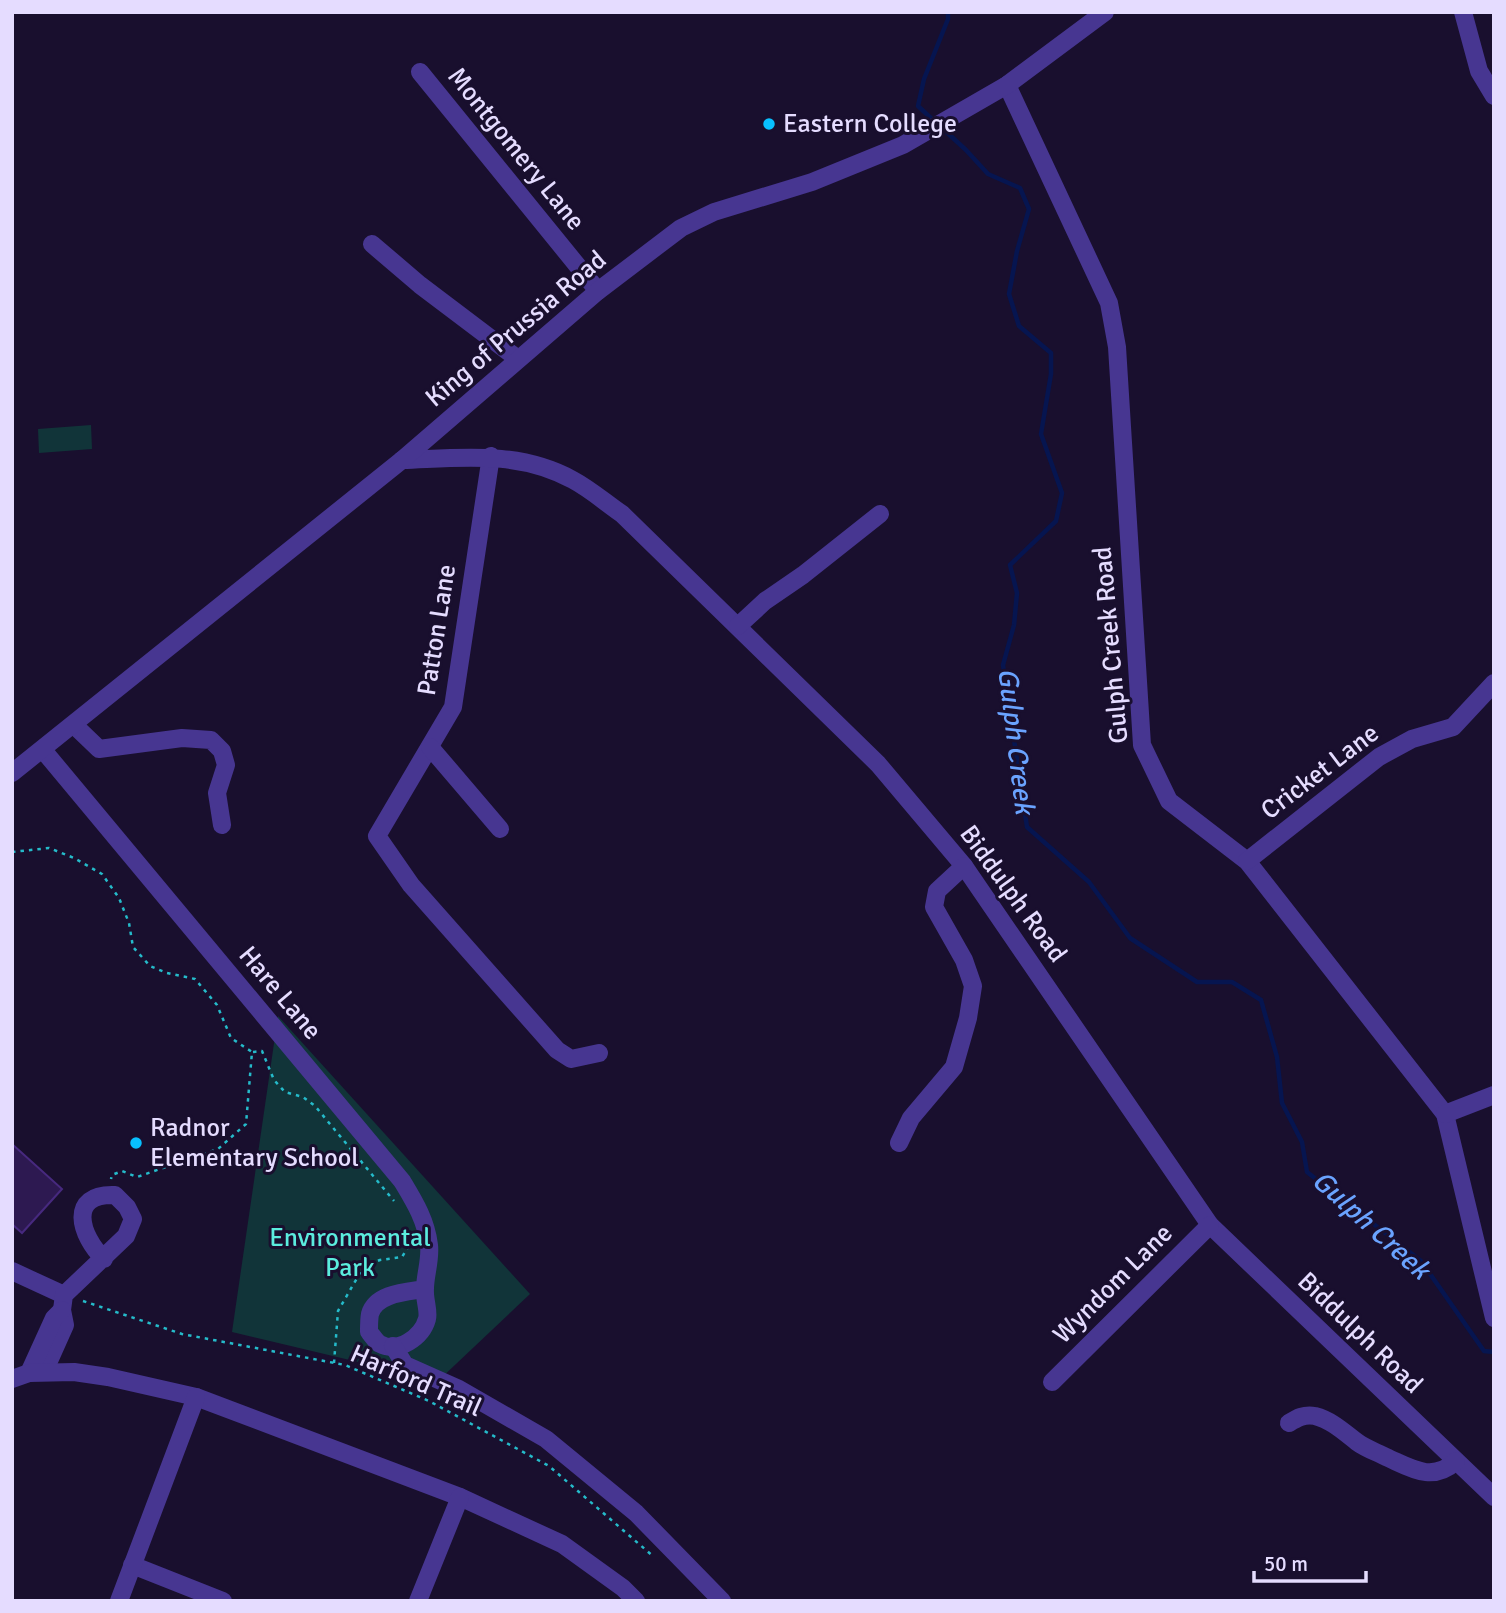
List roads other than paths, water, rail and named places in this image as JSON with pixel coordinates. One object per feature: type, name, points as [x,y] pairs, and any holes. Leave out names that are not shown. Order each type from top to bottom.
[{"type":"street","name":"King of Prussia Road","points":[[12,773],[402,460],[598,291],[681,228],[715,212],[857,165],[930,130],[1007,85],[1105,12]]},
{"type":"street","points":[[1462,12],[1479,71],[1494,96]]},
{"type":"street","name":"Montgomery Lane","points":[[420,72],[598,291]]},
{"type":"street","name":"Gulph Creek Road","points":[[1007,85],[1109,303],[1117,347],[1142,744],[1170,801],[1247,861],[1445,1114],[1494,1318]]},
{"type":"street","points":[[372,244],[420,285],[518,359]]},
{"type":"street","name":"Biddulph Road","points":[[402,460],[491,456],[536,463],[574,480],[622,514],[878,764],[964,866],[1210,1225],[1494,1497]]},
{"type":"street","name":"Patton Lane","points":[[491,456],[453,707],[376,836],[411,885],[556,1050],[571,1059],[599,1053]]},
{"type":"street","points":[[738,626],[765,601],[803,575],[880,514]]},
{"type":"street","name":"Cricket Lane","points":[[1247,861],[1379,757],[1412,738],[1453,727],[1494,683]]},
{"type":"street","points":[[74,724],[99,749],[182,738],[211,740],[222,751],[226,765],[217,793],[222,825]]},
{"type":"street","points":[[430,747],[500,829]]},
{"type":"street","name":"Hare Lane","points":[[43,750],[402,1181],[422,1214],[429,1244],[429,1268],[425,1289],[427,1318],[410,1343],[393,1346]]},
{"type":"street","points":[[899,1143],[911,1118],[954,1067],[968,1018],[973,986],[964,960],[934,907],[937,891],[964,866]]},
{"type":"street","points":[[1445,1114],[1494,1095]]},
{"type":"street","points":[[104,1259],[88,1240],[82,1216],[88,1202],[100,1194],[115,1195],[127,1207],[133,1220],[126,1236],[63,1303],[28,1375],[74,1372],[196,1397],[460,1497],[562,1544],[623,1588],[636,1601]]},
{"type":"street","name":"Wyndom Lane","points":[[1052,1381],[1210,1225]]},
{"type":"street","points":[[12,1271],[63,1303]]},
{"type":"street","points":[[425,1289],[394,1294],[379,1302],[370,1313],[369,1332],[380,1344],[393,1346],[405,1365],[459,1389],[546,1439],[636,1513],[722,1601]]},
{"type":"street","points":[[119,1601],[196,1397]]},
{"type":"street","points":[[1289,1423],[1302,1416],[1315,1416],[1331,1423],[1359,1444],[1418,1472],[1431,1473],[1448,1469],[1456,1461]]},
{"type":"street","points":[[418,1601],[460,1497]]},
{"type":"street","points":[[132,1564],[223,1601]]},
{"type":"waterway","name":"Gulph Creek","points":[[934,121],[918,106],[924,79],[948,19],[948,12]]},
{"type":"waterway","name":"Gulph Creek","points":[[941,127],[988,174],[1020,188],[1029,209],[1009,294],[1019,326],[1051,353],[1051,374],[1041,434],[1062,493],[1056,521],[1010,565],[1017,593],[1014,625],[1003,665],[1027,827],[1089,882],[1130,938],[1197,982],[1232,982],[1261,1000],[1277,1057],[1282,1103],[1302,1142],[1307,1172],[1421,1261],[1484,1351],[1494,1352]]},
{"type":"place","name":"Eastern College","points":[[769,124]]},
{"type":"place","name":"Radnor Elementary School","points":[[136,1143]]},
{"type":"park label","name":"Environmental Park","points":[[350,1253]]}]
